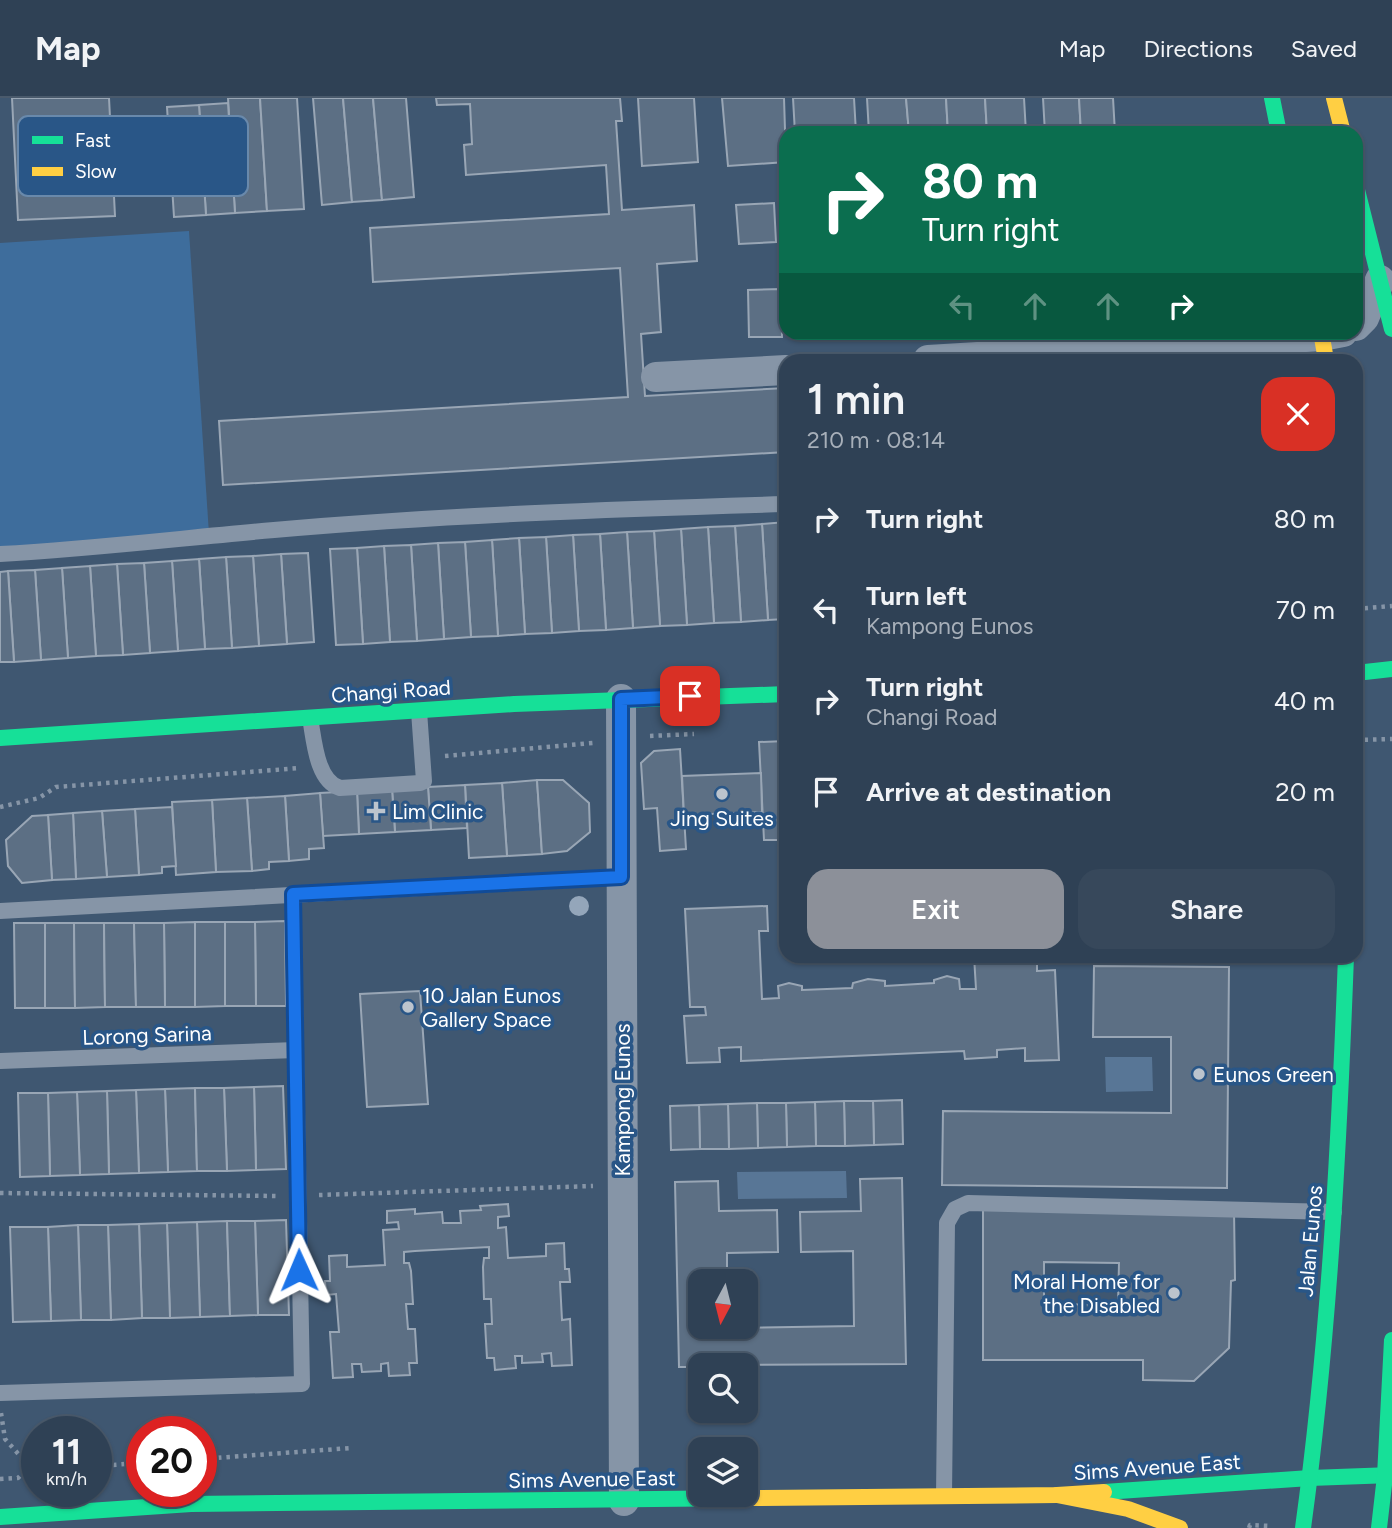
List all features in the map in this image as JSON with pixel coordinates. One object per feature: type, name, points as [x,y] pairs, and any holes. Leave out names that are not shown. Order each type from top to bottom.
[{"type":"main road","points":[[1272,98],[1278,126]]},
{"type":"main road","points":[[1334,98],[1341,126]]},
{"type":"main road","points":[[1363,212],[1392,328]]},
{"type":"main road","points":[[1363,238],[1368,230]]},
{"type":"main road","points":[[1363,672],[1392,670]]},
{"type":"main road","name":"Changi Road","points":[[0,738],[419,710],[621,699],[779,694]]},
{"type":"main road","name":"Jalan Eunos","points":[[1303,1528],[1334,1212],[1343,1068],[1346,963]]},
{"type":"main road","points":[[1379,1528],[1388,1476],[1392,1340]]},
{"type":"main road","name":"Sims Avenue East","points":[[0,1517],[191,1504],[1057,1495],[1310,1478],[1388,1476]]},
{"type":"main road","points":[[1057,1495],[1128,1509],[1180,1528]]},
{"type":"street","points":[[1363,319],[1380,280]]},
{"type":"street","points":[[1048,354],[1328,340]]},
{"type":"street","points":[[656,377],[779,370]]},
{"type":"street","name":"Kampong Eunos","points":[[621,699],[624,1501]]},
{"type":"lane","points":[[0,554],[60,551],[275,530],[559,511],[779,504]]},
{"type":"lane","points":[[310,718],[321,766],[334,787],[420,783],[424,781],[419,710]]},
{"type":"lane","points":[[0,911],[621,877]]},
{"type":"lane","points":[[0,1393],[302,1384],[293,894]]},
{"type":"lane","name":"Lorong Sarina","points":[[0,1061],[296,1050]]},
{"type":"lane","points":[[944,1496],[947,1223],[955,1209],[968,1203],[1334,1212]]},
{"type":"path","points":[[1363,608],[1392,606]]},
{"type":"path","points":[[1363,740],[1392,739]]},
{"type":"path","points":[[0,1402],[5,1439],[21,1457]]},
{"type":"path","points":[[217,1458],[352,1448]]},
{"type":"path","points":[[0,1479],[18,1478],[21,1475]]},
{"type":"shaded area","points":[[189,231],[209,534],[0,548],[0,243]]},
{"type":"shaded area","points":[[1105,1057],[1152,1057],[1153,1091],[1106,1092]]},
{"type":"shaded area","points":[[846,1171],[847,1198],[738,1199],[737,1172]]},
{"type":"building","points":[[12,98],[109,98],[110,116],[18,116],[18,196],[114,196],[115,216],[18,220]]},
{"type":"building","points":[[228,98],[260,98],[267,211],[235,213],[234,196],[248,196],[248,116],[229,116]]},
{"type":"building","points":[[260,98],[297,98],[304,209],[267,211]]},
{"type":"building","points":[[313,98],[343,98],[352,202],[322,205]]},
{"type":"building","points":[[343,98],[373,98],[382,200],[352,202]]},
{"type":"building","points":[[373,98],[406,98],[414,197],[382,200]]},
{"type":"building","points":[[436,98],[620,98],[622,121],[616,121],[622,210],[694,205],[697,261],[657,264],[661,332],[641,334],[645,396],[779,388],[779,452],[223,485],[219,421],[628,397],[620,268],[373,282],[370,228],[609,214],[606,165],[466,175],[464,145],[472,144],[470,104],[437,105]]},
{"type":"building","points":[[638,98],[694,98],[698,162],[642,166]]},
{"type":"building","points":[[722,98],[784,98],[785,126],[779,126],[779,162],[728,166]]},
{"type":"building","points":[[793,98],[854,98],[856,126],[795,126]]},
{"type":"building","points":[[867,98],[906,98],[908,126],[869,126]]},
{"type":"building","points":[[906,98],[946,98],[948,126],[908,126]]},
{"type":"building","points":[[946,98],[985,98],[987,126],[948,126]]},
{"type":"building","points":[[985,98],[1024,98],[1026,126],[987,126]]},
{"type":"building","points":[[1043,98],[1079,98],[1081,126],[1045,126]]},
{"type":"building","points":[[1079,98],[1113,98],[1115,126],[1081,126]]},
{"type":"building","points":[[228,103],[229,116],[200,116],[199,105]]},
{"type":"building","points":[[199,105],[200,116],[168,116],[167,107]]},
{"type":"building","points":[[173,196],[205,196],[206,215],[174,217]]},
{"type":"building","points":[[205,196],[234,196],[235,213],[206,215]]},
{"type":"building","points":[[774,203],[776,242],[739,244],[736,205]]},
{"type":"building","points":[[779,289],[779,337],[749,337],[748,290]]},
{"type":"building","points":[[779,523],[779,619],[768,620],[762,524]]},
{"type":"building","points":[[762,524],[768,620],[741,622],[735,526]]},
{"type":"building","points":[[735,526],[741,622],[714,623],[708,527]]},
{"type":"building","points":[[708,527],[714,623],[687,625],[681,529]]},
{"type":"building","points":[[681,529],[687,625],[660,626],[654,531]]},
{"type":"building","points":[[654,531],[660,626],[633,628],[627,532]]},
{"type":"building","points":[[627,532],[633,628],[606,630],[600,534]]},
{"type":"building","points":[[600,534],[606,630],[579,631],[573,535]]},
{"type":"building","points":[[573,535],[579,631],[552,633],[546,537]]},
{"type":"building","points":[[546,537],[552,633],[525,634],[519,538]]},
{"type":"building","points":[[519,538],[525,634],[498,636],[492,540]]},
{"type":"building","points":[[492,540],[498,636],[471,637],[465,542]]},
{"type":"building","points":[[465,542],[471,637],[444,639],[438,543]]},
{"type":"building","points":[[438,543],[444,639],[417,641],[411,545]]},
{"type":"building","points":[[411,545],[417,641],[390,642],[384,546]]},
{"type":"building","points":[[384,546],[390,642],[363,644],[357,548]]},
{"type":"building","points":[[357,548],[363,644],[336,645],[330,549]]},
{"type":"building","points":[[308,553],[314,642],[287,644],[281,554]]},
{"type":"building","points":[[281,554],[287,644],[259,646],[253,556]]},
{"type":"building","points":[[253,556],[259,646],[232,648],[226,557]]},
{"type":"building","points":[[226,557],[232,648],[205,649],[199,559]]},
{"type":"building","points":[[199,559],[205,649],[178,651],[172,561]]},
{"type":"building","points":[[172,561],[178,651],[150,653],[144,563]]},
{"type":"building","points":[[144,563],[150,653],[123,655],[117,564]]},
{"type":"building","points":[[117,564],[123,655],[96,656],[90,566]]},
{"type":"building","points":[[90,566],[96,656],[68,658],[62,568]]},
{"type":"building","points":[[62,568],[68,658],[41,660],[35,570]]},
{"type":"building","points":[[35,570],[41,660],[14,662],[8,571]]},
{"type":"building","points":[[8,571],[14,662],[0,662],[0,572]]},
{"type":"building","points":[[779,741],[779,840],[764,840],[759,742]]},
{"type":"building","points":[[680,749],[686,849],[660,851],[657,808],[644,809],[641,763],[654,751]]},
{"type":"building","name":"Jing Suites","points":[[761,773],[762,812],[684,815],[682,776]]},
{"type":"building","points":[[537,780],[542,854],[507,856],[502,783]]},
{"type":"building","points":[[537,780],[563,780],[589,803],[590,832],[567,851],[542,854]]},
{"type":"building","points":[[502,783],[507,856],[469,858],[465,785]]},
{"type":"building","points":[[465,785],[467,828],[431,830],[428,787]]},
{"type":"building","points":[[428,787],[431,830],[395,832],[392,789]]},
{"type":"building","points":[[392,789],[395,832],[359,834],[357,791]]},
{"type":"building","points":[[357,791],[359,834],[323,836],[320,793]]},
{"type":"building","points":[[320,793],[324,848],[309,849],[309,859],[289,861],[285,796]]},
{"type":"building","points":[[285,796],[289,861],[269,862],[269,869],[252,871],[247,798]]},
{"type":"building","points":[[247,798],[252,871],[216,872],[212,800]]},
{"type":"building","points":[[212,800],[216,872],[176,875],[172,802]]},
{"type":"building","points":[[172,807],[176,866],[162,867],[162,873],[139,875],[135,809]]},
{"type":"building","points":[[135,809],[139,875],[107,877],[102,811]]},
{"type":"building","points":[[102,811],[107,877],[76,879],[73,813]]},
{"type":"building","points":[[73,813],[76,879],[52,880],[48,815]]},
{"type":"building","points":[[48,815],[52,880],[22,883],[8,866],[6,840],[32,816]]},
{"type":"building","points":[[767,906],[768,931],[759,931],[762,999],[779,998],[778,986],[789,983],[802,986],[802,990],[852,988],[853,983],[868,979],[885,981],[885,986],[934,983],[934,980],[947,976],[959,979],[960,989],[976,989],[974,963],[1037,963],[1037,971],[1055,970],[1059,1060],[1025,1061],[1025,1048],[997,1050],[997,1057],[965,1059],[964,1051],[741,1061],[741,1047],[719,1048],[720,1062],[687,1063],[684,1016],[706,1015],[705,1007],[690,1007],[685,909]]},
{"type":"building","points":[[285,921],[286,1006],[256,1006],[255,922]]},
{"type":"building","points":[[195,922],[195,1007],[165,1007],[164,923]]},
{"type":"building","points":[[195,922],[225,922],[225,1006],[195,1007]]},
{"type":"building","points":[[225,922],[255,922],[256,1006],[225,1006]]},
{"type":"building","points":[[14,923],[45,923],[45,1008],[15,1008]]},
{"type":"building","points":[[45,923],[74,923],[75,1008],[45,1008]]},
{"type":"building","points":[[74,923],[104,923],[105,1007],[75,1008]]},
{"type":"building","points":[[104,923],[134,923],[136,1007],[105,1007]]},
{"type":"building","points":[[134,923],[164,923],[165,1007],[136,1007]]},
{"type":"building","name":"Eunos Green","points":[[1094,966],[1229,967],[1227,1188],[942,1185],[943,1111],[1171,1113],[1171,1037],[1093,1037]]},
{"type":"building","points":[[420,991],[428,1104],[367,1107],[360,994]]},
{"type":"building","points":[[283,1086],[286,1169],[256,1170],[254,1087]]},
{"type":"building","points":[[254,1087],[256,1170],[227,1171],[224,1088]]},
{"type":"building","points":[[195,1088],[197,1171],[168,1172],[165,1089]]},
{"type":"building","points":[[195,1088],[224,1088],[227,1171],[197,1171]]},
{"type":"building","points":[[165,1089],[168,1172],[139,1173],[136,1090]]},
{"type":"building","points":[[136,1090],[139,1173],[109,1174],[107,1091]]},
{"type":"building","points":[[107,1091],[109,1174],[80,1175],[77,1092]]},
{"type":"building","points":[[77,1092],[80,1175],[50,1176],[48,1093]]},
{"type":"building","points":[[18,1093],[48,1093],[50,1176],[20,1177]]},
{"type":"building","points":[[902,1100],[903,1144],[874,1145],[873,1101]]},
{"type":"building","points":[[844,1101],[873,1101],[874,1145],[845,1146]]},
{"type":"building","points":[[844,1101],[845,1146],[816,1146],[815,1102]]},
{"type":"building","points":[[815,1102],[816,1146],[787,1147],[786,1103]]},
{"type":"building","points":[[757,1103],[786,1103],[787,1147],[758,1148]]},
{"type":"building","points":[[757,1103],[758,1148],[729,1149],[728,1104]]},
{"type":"building","points":[[728,1104],[729,1149],[700,1149],[699,1105]]},
{"type":"building","points":[[699,1105],[700,1149],[671,1150],[670,1106]]},
{"type":"building","points":[[902,1178],[906,1364],[758,1365],[758,1353],[688,1353],[688,1367],[679,1367],[675,1182],[718,1181],[719,1211],[777,1210],[778,1252],[727,1253],[727,1269],[688,1269],[688,1339],[758,1339],[758,1328],[854,1326],[853,1251],[801,1252],[800,1212],[861,1211],[860,1179]]},
{"type":"building","points":[[508,1204],[509,1216],[498,1217],[498,1228],[506,1227],[508,1258],[546,1256],[546,1244],[564,1243],[565,1269],[569,1269],[570,1282],[560,1282],[562,1320],[570,1319],[572,1365],[552,1366],[551,1353],[542,1354],[543,1362],[522,1363],[522,1356],[515,1356],[516,1368],[495,1370],[494,1358],[487,1358],[485,1324],[492,1324],[491,1299],[484,1299],[483,1267],[484,1258],[489,1258],[489,1247],[415,1251],[404,1252],[404,1263],[409,1263],[411,1271],[413,1304],[406,1304],[408,1329],[415,1329],[417,1363],[409,1363],[410,1375],[389,1376],[388,1363],[381,1364],[381,1371],[362,1372],[361,1364],[352,1364],[353,1377],[333,1378],[330,1332],[339,1332],[336,1294],[326,1295],[325,1281],[330,1281],[329,1256],[347,1255],[347,1267],[385,1265],[383,1230],[399,1229],[398,1222],[387,1223],[387,1211],[415,1209],[415,1214],[442,1212],[443,1223],[461,1223],[460,1211]]},
{"type":"building","name":"Moral Home for the Disabled","points":[[983,1208],[1234,1210],[1235,1280],[1231,1281],[1229,1348],[1194,1381],[1143,1380],[1143,1360],[983,1360]],"holes":[[[1044,1262],[1119,1263],[1118,1305],[1044,1304]]]},
{"type":"building","points":[[286,1220],[289,1315],[258,1315],[255,1221]]},
{"type":"building","points":[[227,1221],[230,1316],[200,1317],[197,1222]]},
{"type":"building","points":[[227,1221],[255,1221],[258,1315],[230,1316]]},
{"type":"building","points":[[197,1222],[200,1317],[170,1318],[167,1223]]},
{"type":"building","points":[[167,1223],[170,1318],[142,1318],[139,1224]]},
{"type":"building","points":[[139,1224],[142,1318],[111,1320],[108,1225]]},
{"type":"building","points":[[78,1225],[108,1225],[111,1320],[81,1320]]},
{"type":"building","points":[[78,1225],[81,1320],[51,1321],[48,1227]]},
{"type":"building","points":[[10,1227],[48,1227],[51,1321],[13,1322]]},
{"type":"traffic: fast","points":[[1272,98],[1278,126]]},
{"type":"traffic: fast","points":[[1363,214],[1392,329]]},
{"type":"traffic: fast","points":[[1363,672],[1392,669]]},
{"type":"traffic: fast","points":[[0,738],[514,704],[779,694]]},
{"type":"traffic: fast","points":[[1303,1528],[1320,1386],[1332,1243],[1346,963]]},
{"type":"traffic: fast","points":[[1379,1528],[1385,1476],[1392,1340]]},
{"type":"traffic: fast","points":[[1104,1492],[1392,1475]]},
{"type":"traffic: fast","points":[[0,1517],[191,1504],[688,1499]]},
{"type":"traffic: slow","points":[[1334,98],[1341,126]]},
{"type":"traffic: slow","points":[[1322,340],[1325,354]]},
{"type":"traffic: slow","points":[[758,1498],[1057,1495],[1104,1492]]},
{"type":"traffic: slow","points":[[1057,1495],[1128,1509],[1180,1528]]},
{"type":"place","name":"Jing Suites","points":[[722,794]]},
{"type":"place","name":"Lim Clinic","points":[[376,811]]},
{"type":"place","name":"10 Jalan Eunos Gallery Space","points":[[408,1007]]},
{"type":"place","name":"Eunos Green","points":[[1199,1074]]},
{"type":"place","name":"Moral Home for the Disabled","points":[[1174,1293]]},
{"type":"route","points":[[299,1270],[293,894],[621,877],[621,699],[690,696]]}]
